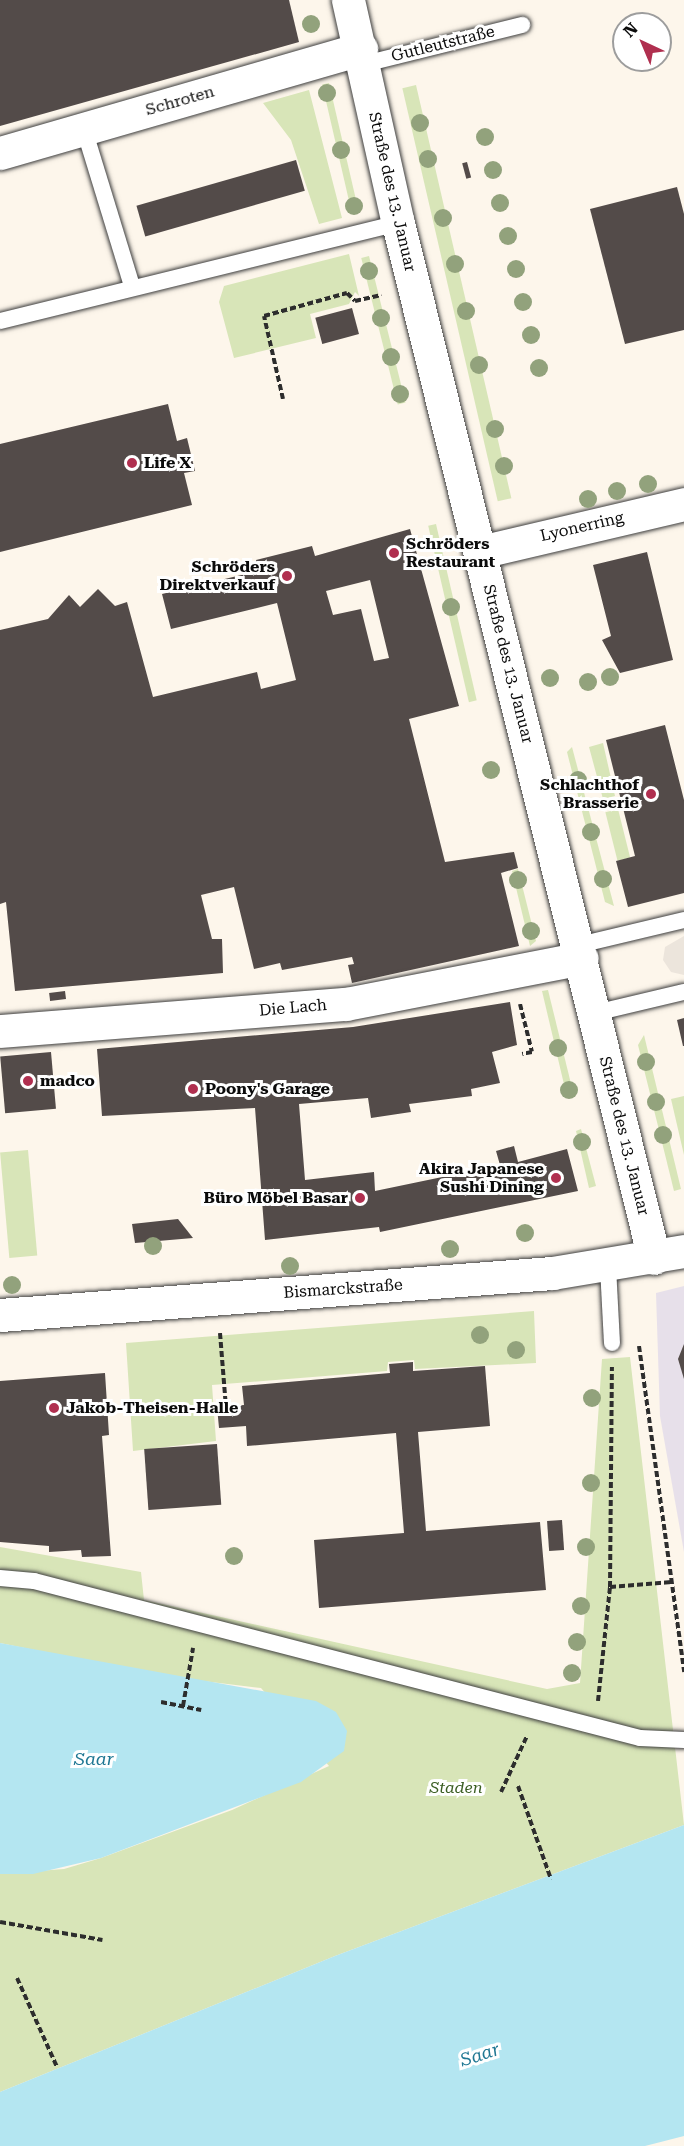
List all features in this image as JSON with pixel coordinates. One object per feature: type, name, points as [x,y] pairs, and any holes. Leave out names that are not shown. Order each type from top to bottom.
[{"type":"street","name":"Straße des 13. Januar","points":[[348,0],[398,223],[595,1013],[669,1254]]},
{"type":"street","name":"Schroten","points":[[0,153],[362,57]]},
{"type":"street","name":"Lyonerring","points":[[480,552],[684,504]]},
{"type":"street","name":"Die Lach","points":[[0,1031],[346,1004],[581,951]]},
{"type":"street","name":"Bismarckstraße","points":[[0,1315],[608,1267],[669,1254]]},
{"type":"lane","name":"Gutleutstraße","points":[[362,57],[522,25]]},
{"type":"lane","points":[[84,129],[132,286]]},
{"type":"lane","points":[[0,321],[132,286],[398,223]]},
{"type":"lane","points":[[581,951],[684,920]]},
{"type":"lane","points":[[595,1013],[684,992]]},
{"type":"lane","points":[[608,1267],[612,1342]]},
{"type":"lane","points":[[0,1578],[33,1581],[640,1738],[684,1740]]},
{"type":"path","points":[[283,399],[264,316],[347,293],[355,301]]},
{"type":"path","points":[[522,1054],[532,1052],[529,1040]]},
{"type":"path","points":[[218,1298],[226,1407]]},
{"type":"path","points":[[638,1338],[684,1672]]},
{"type":"path","points":[[590,1724],[603,1675],[610,1587],[612,1342]]},
{"type":"path","points":[[610,1587],[672,1582]]},
{"type":"path","points":[[183,1706],[193,1650]]},
{"type":"path","points":[[161,1702],[201,1710]]},
{"type":"path","points":[[501,1792],[541,1711]]},
{"type":"path","points":[[518,1786],[551,1879]]},
{"type":"path","points":[[0,1922],[102,1940]]},
{"type":"path","points":[[17,1978],[57,2067]]},
{"type":"shaded area","points":[[684,936],[684,975],[671,972],[663,960],[665,947]]},
{"type":"shaded area","points":[[684,1286],[684,1552],[660,1416],[656,1293]]},
{"type":"green space","points":[[329,83],[359,212],[352,213],[322,85]]},
{"type":"green space","points":[[416,85],[511,498],[498,501],[402,88]]},
{"type":"green space","points":[[309,90],[342,218],[319,224],[291,140],[263,103]]},
{"type":"green space","points":[[349,254],[359,296],[355,292],[349,304],[310,314],[316,338],[234,358],[219,302],[224,286]]},
{"type":"green space","points":[[369,256],[406,403],[398,404],[361,258]]},
{"type":"green space","points":[[436,524],[477,700],[469,702],[428,526]]},
{"type":"green space","points":[[603,743],[615,796],[603,799],[589,747]]},
{"type":"green space","points":[[572,747],[614,906],[605,902],[567,752]]},
{"type":"green space","points":[[618,809],[630,858],[617,861],[605,812]]},
{"type":"green space","points":[[518,869],[536,941],[530,946],[512,871]]},
{"type":"green space","points":[[548,990],[574,1096],[567,1097],[542,991]]},
{"type":"green space","points":[[644,1035],[681,1189],[674,1191],[638,1045]]},
{"type":"green space","points":[[684,1096],[684,1155],[671,1099]]},
{"type":"green space","points":[[581,1129],[596,1186],[589,1188],[576,1131]]},
{"type":"green space","points":[[28,1150],[37,1256],[9,1258],[0,1152]]},
{"type":"green space","points":[[534,1311],[536,1363],[415,1369],[414,1360],[388,1362],[387,1371],[212,1385],[216,1441],[133,1451],[126,1343]]},
{"type":"green space","name":"Staden","points":[[630,1357],[684,1825],[335,1956],[0,2092],[0,1874],[64,1869],[101,1858],[232,1810],[329,1766],[261,1688],[162,1676],[0,1643],[0,1547],[141,1572],[144,1600],[547,1689],[580,1683],[602,1359]]},
{"type":"water","name":"Saar","points":[[0,1643],[316,1701],[336,1712],[347,1731],[344,1751],[301,1782],[101,1858],[33,1874],[0,1874]]},
{"type":"water","points":[[684,1825],[684,2136],[645,2146],[0,2146],[0,2092],[335,1956]]},
{"type":"building","points":[[0,0],[289,0],[299,42],[0,126]]},
{"type":"building","points":[[296,160],[305,191],[145,237],[136,206]]},
{"type":"building","points":[[467,162],[471,177],[466,179],[462,163]]},
{"type":"building","points":[[677,187],[684,214],[684,330],[625,344],[590,209]]},
{"type":"building","points":[[352,308],[359,334],[322,344],[315,318]]},
{"type":"building","points":[[168,404],[177,441],[187,438],[195,471],[184,473],[192,505],[0,552],[0,444]]},
{"type":"building","points":[[410,529],[459,706],[409,719],[445,862],[514,852],[518,868],[501,873],[519,946],[352,983],[348,965],[354,964],[352,957],[282,970],[280,963],[254,969],[234,887],[201,895],[212,939],[222,939],[223,973],[15,991],[6,902],[0,904],[0,630],[48,619],[69,595],[80,607],[98,589],[115,606],[127,602],[153,697],[257,672],[261,689],[296,680],[277,603],[171,629],[162,594],[258,571],[256,560],[312,546],[315,556]],"holes":[[[370,580],[389,658],[374,661],[361,609],[333,615],[326,591]]]},
{"type":"building","points":[[647,552],[673,660],[620,673],[602,640],[611,636],[593,565]]},
{"type":"building","name":"Schlachthof Brasserie","points":[[665,725],[684,800],[684,893],[628,907],[616,861],[635,856],[606,740]]},
{"type":"building","points":[[65,991],[66,999],[50,1001],[49,993]]},
{"type":"building","points":[[510,1002],[517,1045],[492,1052],[500,1083],[471,1089],[472,1096],[409,1104],[411,1112],[371,1118],[368,1098],[299,1104],[305,1180],[374,1172],[375,1191],[500,1165],[496,1151],[514,1146],[518,1162],[567,1149],[578,1191],[380,1232],[379,1227],[265,1240],[255,1108],[102,1116],[97,1049],[353,1027]]},
{"type":"building","points":[[684,1018],[684,1046],[683,1046],[677,1020]]},
{"type":"building","points":[[51,1052],[56,1109],[5,1113],[0,1056]]},
{"type":"building","points":[[178,1219],[193,1238],[135,1243],[132,1224]]},
{"type":"building","points":[[684,1344],[684,1379],[678,1359]]},
{"type":"building","points":[[413,1362],[413,1371],[485,1366],[490,1426],[418,1432],[426,1531],[540,1522],[546,1590],[319,1608],[314,1540],[404,1533],[396,1433],[247,1446],[246,1426],[219,1428],[217,1407],[244,1405],[242,1386],[390,1373],[389,1364]]},
{"type":"building","points":[[105,1373],[109,1435],[102,1436],[111,1556],[82,1557],[81,1550],[49,1552],[49,1546],[0,1542],[0,1381]]},
{"type":"building","points":[[217,1444],[221,1505],[148,1510],[144,1449]]},
{"type":"building","points":[[562,1520],[564,1550],[549,1551],[547,1521]]},
{"type":"place","name":"Life X","points":[[132,463]]},
{"type":"place","name":"Schröders Restaurant","points":[[394,553]]},
{"type":"place","name":"Schröders Direktverkauf","points":[[287,576]]},
{"type":"place","name":"Schlachthof Brasserie","points":[[651,794]]},
{"type":"place","name":"madco","points":[[28,1081]]},
{"type":"place","name":"Poony's Garage","points":[[193,1089]]},
{"type":"place","name":"Akira Japanese Sushi Dining","points":[[556,1178]]},
{"type":"place","name":"Büro Möbel Basar","points":[[360,1198]]},
{"type":"place","name":"Jakob-Theisen-Halle","points":[[54,1408]]}]
